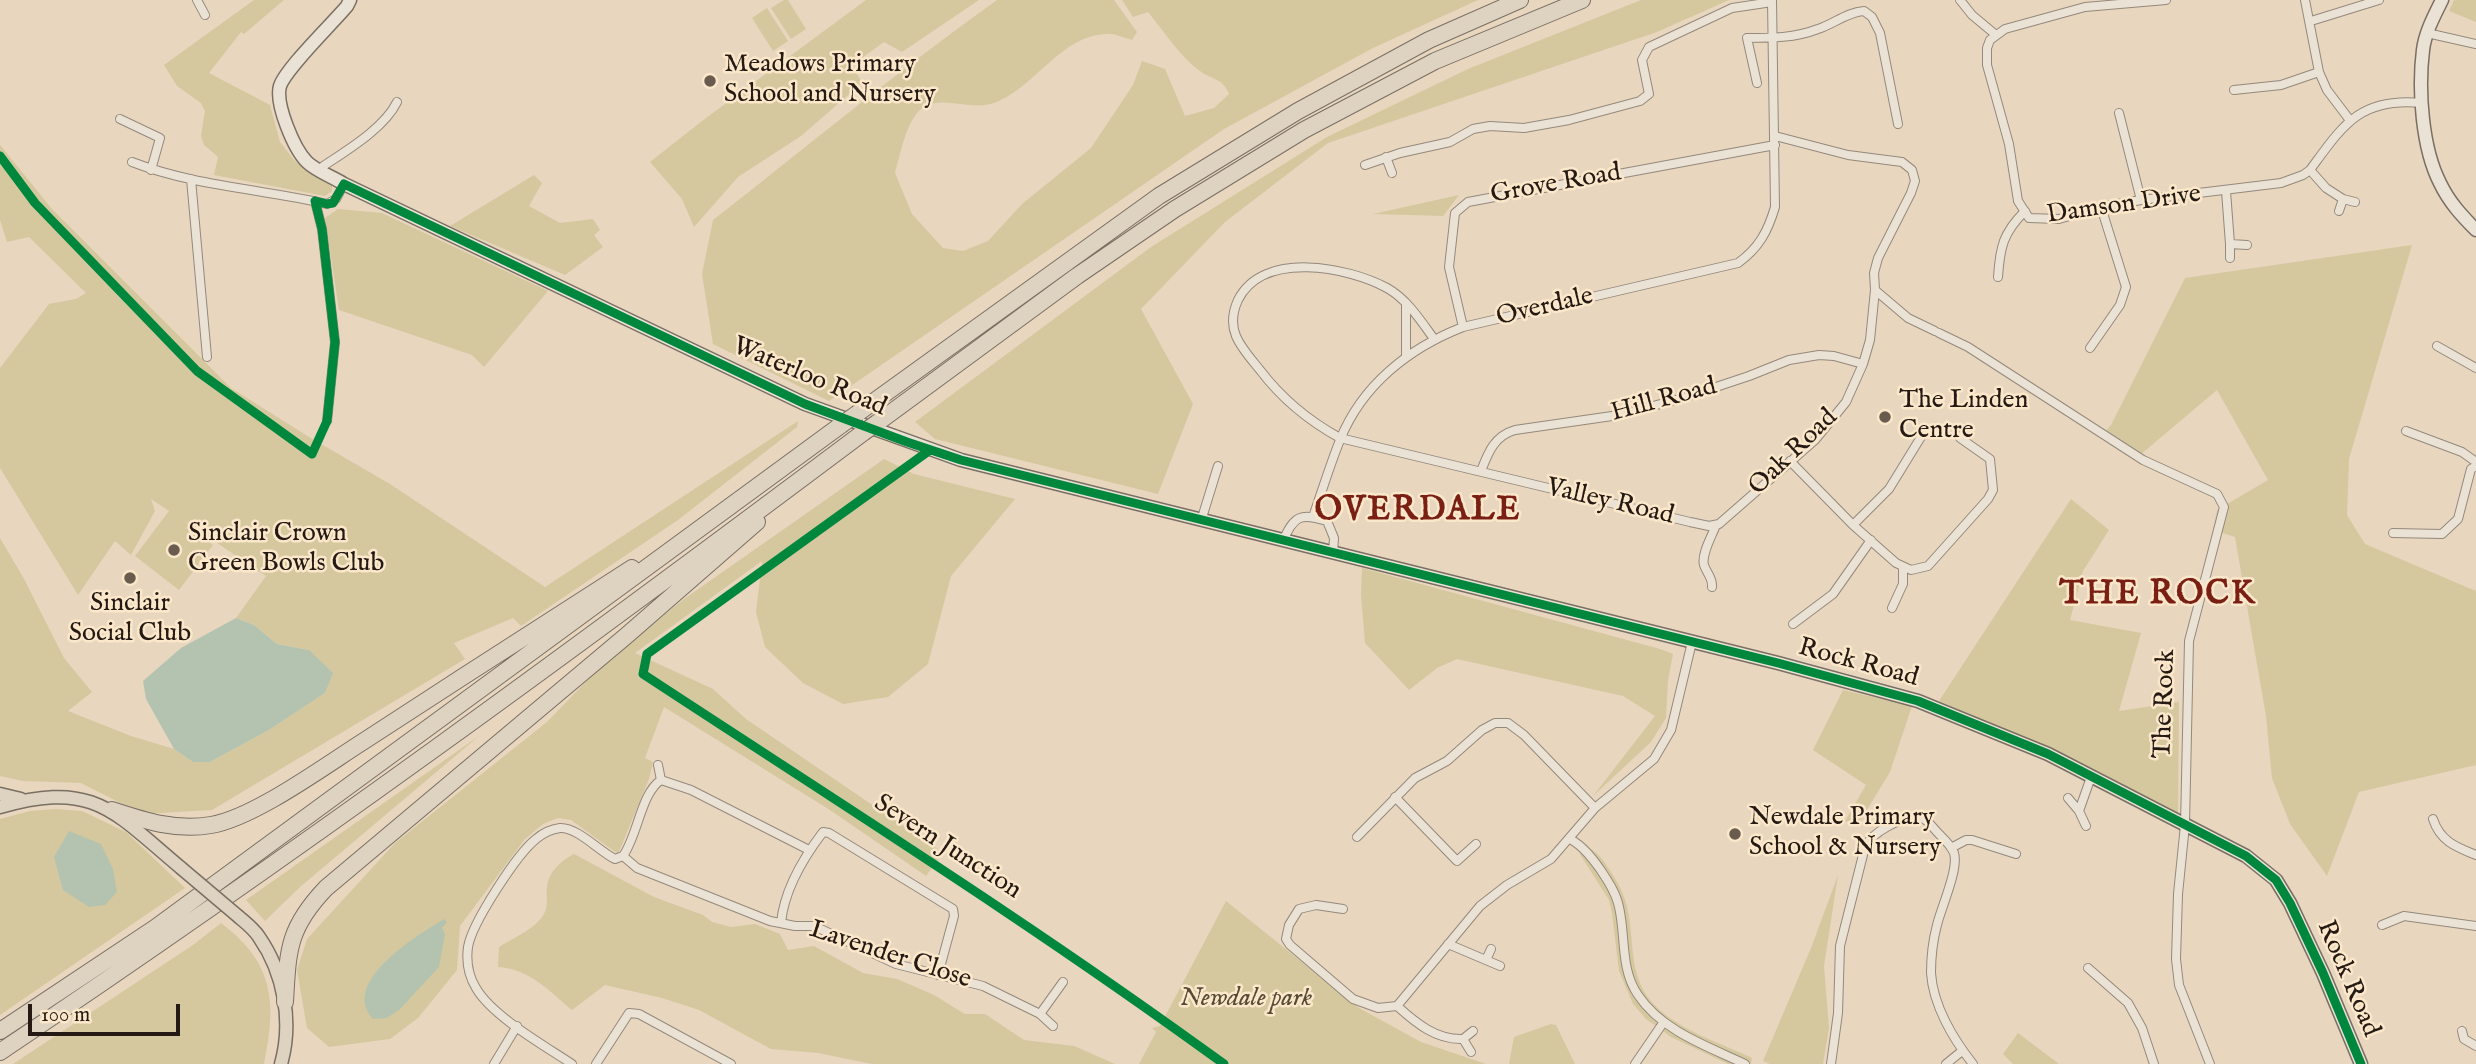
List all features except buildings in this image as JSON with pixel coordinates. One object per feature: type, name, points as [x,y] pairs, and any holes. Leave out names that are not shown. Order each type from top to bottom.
[{"type":"highway","points":[[0,1031],[155,928],[841,425],[1159,196],[1310,105],[1429,40],[1520,0]]},
{"type":"highway","points":[[0,1052],[166,941],[565,653],[1087,268],[1175,209],[1304,130],[1435,61],[1582,0]]},
{"type":"highway","points":[[285,1002],[288,951],[293,932],[307,907],[326,888],[865,431]]},
{"type":"highway","points":[[112,810],[149,823],[181,828],[227,821],[265,803],[757,487]]},
{"type":"main road","points":[[0,794],[25,800]]},
{"type":"main road","points":[[0,807],[25,800],[61,796],[86,800],[112,810],[239,917],[258,936],[267,951],[285,1002],[287,1029],[281,1064]]},
{"type":"street","points":[[197,0],[205,15]]},
{"type":"street","name":"Waterloo Road","points":[[350,0],[280,87],[281,105],[289,134],[307,162],[344,184],[805,404],[961,460],[1283,541]]},
{"type":"street","points":[[1960,0],[1972,15],[1996,35],[2005,29],[2085,7],[2166,0]]},
{"type":"street","points":[[2305,0],[2319,72],[2327,90],[2349,120]]},
{"type":"street","points":[[2311,20],[2379,0]]},
{"type":"street","points":[[2442,0],[2427,33],[2423,51],[2422,103],[2428,148],[2440,183],[2454,206],[2476,230]]},
{"type":"street","points":[[1365,165],[1450,142],[1473,129],[1490,126],[1524,128],[1581,118],[1640,101],[1649,94],[1642,60],[1649,47],[1732,8],[1772,1]]},
{"type":"street","name":"Overdale","points":[[1313,517],[1340,438],[1368,391],[1406,356],[1434,339],[1463,327],[1738,263],[1752,253],[1770,223],[1775,207],[1772,1]]},
{"type":"street","points":[[1758,83],[1747,38],[1773,38],[1809,32],[1851,13],[1868,12],[1880,33],[1898,124]]},
{"type":"street","points":[[2427,33],[2476,44]]},
{"type":"street","name":"Damson Drive","points":[[1996,35],[1987,48],[1987,65],[2009,144],[2018,201],[2029,218],[2059,219],[2101,207],[2141,200],[2281,183],[2304,175],[2310,170],[2349,120],[2377,105],[2400,101],[2422,103]]},
{"type":"street","points":[[2234,90],[2281,85],[2319,72]]},
{"type":"street","points":[[319,169],[370,134],[391,115],[397,102]]},
{"type":"street","points":[[2119,113],[2141,200]]},
{"type":"street","points":[[120,118],[160,138],[151,170]]},
{"type":"street","name":"Oak Road","points":[[1716,525],[1726,519],[1829,425],[1846,402],[1863,364],[1872,330],[1874,273],[1878,258],[1915,181],[1912,170],[1902,162],[1844,155],[1775,140]]},
{"type":"street","name":"Grove Road","points":[[1463,327],[1449,267],[1455,213],[1468,202],[1775,140]]},
{"type":"street","points":[[1387,158],[1392,173]]},
{"type":"street","points":[[132,162],[151,170],[191,179],[327,204],[333,203],[344,184]]},
{"type":"street","points":[[2310,170],[2326,188],[2343,199],[2354,202]]},
{"type":"street","points":[[191,179],[207,357]]},
{"type":"street","points":[[2226,191],[2230,258]]},
{"type":"street","points":[[2339,211],[2343,199]]},
{"type":"street","points":[[315,201],[322,229],[335,342],[327,421]]},
{"type":"street","points":[[2090,348],[2120,305],[2126,287],[2101,207]]},
{"type":"street","points":[[1998,277],[1999,250],[2010,226],[2025,211]]},
{"type":"street","points":[[2230,244],[2247,245]]},
{"type":"street","points":[[1340,438],[1318,426],[1273,388],[1241,346],[1234,333],[1233,317],[1242,291],[1256,278],[1273,271],[1295,267],[1350,273],[1389,289],[1406,303],[1434,339]]},
{"type":"street","name":"The Rock","points":[[1875,290],[1908,317],[1968,347],[2143,460],[2217,494],[2221,499],[2224,507],[2189,641],[2185,825],[2178,894],[2176,974],[2196,1033],[2210,1064]]},
{"type":"street","points":[[1406,303],[1406,356]]},
{"type":"street","points":[[2437,346],[2476,368]]},
{"type":"street","name":"Hill Road","points":[[1481,471],[1493,445],[1506,433],[1515,430],[1619,415],[1683,398],[1789,360],[1819,355],[1863,364]]},
{"type":"street","points":[[1790,461],[1853,525],[1903,568],[1928,566],[1993,490],[1990,458],[1960,438],[1967,428]]},
{"type":"street","points":[[2393,533],[2442,534],[2458,519],[2471,469],[2476,464],[2462,453],[2406,431]]},
{"type":"street","points":[[1853,525],[1889,489],[1921,437]]},
{"type":"street","name":"Valley Road","points":[[1340,438],[1690,522],[1716,525]]},
{"type":"street","points":[[1201,521],[1218,466]]},
{"type":"street","points":[[1283,541],[1290,523],[1302,516],[1313,517],[1327,521],[1334,538],[1333,554]]},
{"type":"street","points":[[1712,587],[1703,556],[1716,525]]},
{"type":"street","points":[[1793,624],[1833,594],[1871,540]]},
{"type":"street","name":"Rock Road","points":[[1283,541],[1918,701],[2048,754],[2256,863],[2281,887],[2317,958],[2361,1064]]},
{"type":"street","points":[[1892,608],[1903,584],[1903,568]]},
{"type":"street","points":[[1343,909],[1316,905],[1299,909],[1289,925],[1286,939],[1353,999],[1378,1008],[1397,1006],[1480,906],[1507,885],[1551,859],[1595,808],[1654,759],[1671,730],[1692,642]]},
{"type":"street","points":[[1357,837],[1415,778],[1453,756],[1486,726],[1500,722],[1514,727],[1524,735],[1595,808]]},
{"type":"street","points":[[658,765],[661,780]]},
{"type":"street","points":[[2079,811],[2091,776]]},
{"type":"street","points":[[661,780],[691,790],[809,850]]},
{"type":"street","points":[[623,856],[629,848],[650,791],[661,780]]},
{"type":"street","points":[[1395,797],[1457,861],[1476,844]]},
{"type":"street","points":[[2068,798],[2079,811],[2086,826]]},
{"type":"street","points":[[1831,1064],[1838,1013],[1840,946],[1868,842],[1894,824],[1917,816],[1926,820],[1955,856],[1936,927],[1931,976],[1934,995],[1962,1051],[1973,1064]]},
{"type":"street","points":[[2433,819],[2437,831],[2452,846],[2476,855]]},
{"type":"street","name":"Lavender Close","points":[[517,1026],[489,1004],[477,990],[467,963],[468,945],[474,925],[535,839],[547,832],[566,828],[615,859],[623,856],[637,868],[770,921],[795,926],[814,926],[896,964],[983,986],[1040,1014],[1053,1026]]},
{"type":"street","points":[[781,923],[782,908],[809,850],[823,832],[829,833],[953,909],[954,916],[939,975]]},
{"type":"street","points":[[1570,839],[1594,861],[1616,896],[1622,923],[1626,969],[1639,997],[1663,1023],[1740,1063]]},
{"type":"street","points":[[1951,848],[1966,840],[1972,840],[2016,854]]},
{"type":"street","points":[[2382,925],[2403,916],[2476,926]]},
{"type":"street","points":[[1448,944],[1500,966]]},
{"type":"street","points":[[1486,960],[1491,948]]},
{"type":"street","points":[[2088,968],[2128,1003],[2142,1028],[2154,1064]]},
{"type":"street","points":[[1040,1014],[1063,982]]},
{"type":"street","points":[[1397,1006],[1419,1026],[1454,1040],[1463,1039],[1473,1031]]},
{"type":"street","points":[[596,1064],[629,1013],[639,1014],[731,1064]]},
{"type":"street","points":[[1635,1064],[1663,1023]]},
{"type":"street","points":[[494,1064],[517,1026],[572,1064]]},
{"type":"street","points":[[2462,1031],[2464,1039],[2476,1046]]},
{"type":"street","points":[[1463,1039],[1471,1052]]},
{"type":"street","points":[[1946,1064],[1962,1051]]},
{"type":"green space","points":[[254,0],[284,0],[244,34],[241,32],[209,73],[270,105],[280,142],[294,160],[332,184],[332,191],[325,196],[214,175],[218,157],[204,145],[201,136],[205,111],[201,103],[177,86],[164,65]]},
{"type":"green space","points":[[788,0],[806,29],[791,39],[771,8]]},
{"type":"green space","points":[[866,0],[979,0],[902,52],[884,42],[852,65],[862,83],[801,136],[738,177],[694,227],[682,199],[650,162]]},
{"type":"green space","points":[[997,0],[1114,0],[1137,32],[1132,40],[1106,34],[1075,44],[1009,96],[994,103],[933,103],[917,113],[906,134],[895,173],[912,214],[943,248],[963,251],[988,241],[1022,204],[1091,148],[1133,85],[1142,61],[1165,69],[1185,116],[1214,108],[1229,94],[1220,82],[1200,71],[1185,58],[1148,12],[1133,17],[1122,0],[1478,0],[1373,48],[1224,129],[829,401],[713,344],[702,274],[713,220],[890,80]]},
{"type":"green space","points":[[1641,0],[1729,0],[1657,32],[1328,143],[1225,222],[1141,309],[1193,404],[1158,494],[935,439],[915,422],[1151,247],[1327,137],[1468,69]]},
{"type":"green space","points":[[2454,0],[2476,0],[2476,22],[2449,11]]},
{"type":"green space","points":[[767,8],[788,41],[773,51],[752,18]]},
{"type":"green space","points":[[0,145],[52,209],[231,388],[390,484],[545,587],[798,421],[797,427],[678,520],[521,626],[513,618],[454,643],[465,659],[212,810],[142,814],[81,783],[23,781],[0,776],[0,538],[64,658],[92,692],[68,711],[131,736],[174,749],[193,762],[210,762],[269,730],[325,693],[309,650],[277,644],[254,625],[236,618],[266,576],[183,520],[213,545],[179,590],[135,556],[169,511],[151,499],[155,511],[131,555],[115,541],[78,595],[0,468],[0,368],[49,304],[76,299],[86,293],[29,237],[7,242],[0,220]]},
{"type":"green space","points":[[534,175],[542,183],[529,206],[560,223],[593,219],[600,230],[594,235],[603,247],[565,275],[450,226]]},
{"type":"green space","points":[[1459,195],[1443,216],[1373,214]]},
{"type":"green space","points":[[338,209],[382,213],[548,291],[484,367],[472,355],[339,310],[325,218]]},
{"type":"green space","points":[[2412,245],[2349,459],[2347,515],[2365,544],[2476,591],[2476,765],[2359,792],[2327,876],[2290,824],[2272,778],[2266,716],[2235,537],[2213,530],[2217,510],[2268,480],[2217,390],[2140,455],[2104,433],[2111,425],[2185,278]]},
{"type":"green space","points":[[884,459],[914,474],[1015,499],[951,576],[928,664],[888,697],[843,704],[803,683],[765,647],[756,612],[762,561],[635,653],[713,689],[746,719],[943,853],[926,876],[830,810],[664,707],[645,758],[653,762],[649,779],[618,854],[571,820],[558,818],[543,824],[525,839],[460,926],[457,970],[418,1018],[390,1039],[329,1047],[307,1028],[297,970],[307,939],[395,843],[547,722],[602,665],[684,599]]},
{"type":"green space","points":[[2071,499],[2109,530],[2083,571],[2070,620],[2141,633],[2119,711],[2179,702],[2178,813],[2093,769],[1939,701]]},
{"type":"green space","points":[[1362,568],[1673,654],[1668,680],[1666,718],[1651,742],[1593,796],[1655,716],[1623,696],[1457,659],[1437,668],[1409,690],[1365,643]]},
{"type":"green space","points":[[1843,690],[1912,706],[1890,772],[1859,823],[1845,821],[1866,785],[1813,750]]},
{"type":"green space","points":[[479,736],[300,887],[265,921],[246,900]]},
{"type":"green space","points":[[30,811],[82,811],[126,832],[185,888],[0,1015],[0,819]]},
{"type":"green space","points":[[1577,843],[1588,847],[1599,856],[1622,892],[1629,919],[1635,967],[1650,1000],[1684,1027],[1752,1058],[1751,1064],[1728,1064],[1671,1037],[1646,1019],[1633,1004],[1619,971],[1609,900],[1581,856]]},
{"type":"green space","points":[[574,854],[654,897],[703,915],[712,922],[731,927],[755,924],[780,934],[788,950],[814,946],[863,973],[897,979],[934,995],[965,1014],[985,1014],[1024,1040],[1074,1046],[1115,1064],[872,1064],[818,1053],[771,1049],[699,1010],[605,985],[572,1010],[529,976],[498,967],[499,947],[526,931],[543,916],[550,876],[560,863]]},
{"type":"green space","points":[[1838,875],[1824,966],[1829,1028],[1823,1064],[1770,1064],[1763,1061],[1811,948]]},
{"type":"green space","name":"Newdale park","points":[[1226,901],[1359,1008],[1421,1042],[1486,1064],[1139,1064],[1156,1032],[1152,1028],[1160,1026]]},
{"type":"green space","points":[[221,923],[252,953],[267,985],[270,1021],[264,1064],[13,1064],[193,945]]},
{"type":"green space","points":[[1551,1024],[1556,1025],[1575,1064],[1509,1064],[1514,1037]]},
{"type":"green space","points":[[2018,1033],[2059,1064],[2013,1064],[2003,1054]]},
{"type":"shaded area","points":[[236,618],[254,625],[277,644],[309,650],[333,673],[325,693],[269,730],[210,762],[193,762],[174,749],[146,699],[143,681],[181,648]]},
{"type":"shaded area","points":[[69,831],[101,844],[113,869],[117,892],[105,905],[89,907],[63,890],[54,857]]},
{"type":"shaded area","points":[[444,919],[447,922],[442,928],[445,934],[439,967],[400,1009],[387,1018],[373,1019],[365,1005],[366,990],[374,975],[401,948]]},
{"type":"cycle path","points":[[0,156],[35,203],[197,371],[312,454],[327,421],[335,342],[322,229],[315,201],[333,203],[344,184],[805,404],[961,460],[1778,663],[1918,701],[2048,754],[2246,856],[2276,880],[2290,903],[2323,973],[2361,1064]]},
{"type":"cycle path","name":"Severn Junction","points":[[930,450],[647,654],[643,674],[1009,914],[1224,1064]]},
{"type":"place","name":"Meadows Primary School and Nursery","points":[[710,81]]},
{"type":"place","name":"The Linden Centre","points":[[1885,417]]},
{"type":"place","name":"Sinclair Crown Green Bowls Club","points":[[174,550]]},
{"type":"place","name":"Sinclair Social Club","points":[[130,578]]},
{"type":"place","name":"Newdale Primary School & Nursery","points":[[1735,834]]},
{"type":"district","name":"OVERDALE","points":[[1418,512]]},
{"type":"district","name":"THE ROCK","points":[[2158,596]]}]
